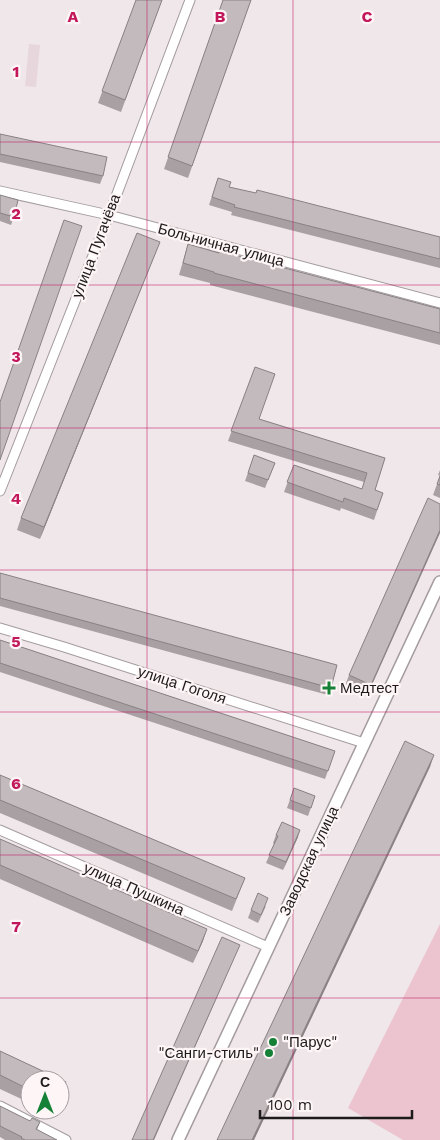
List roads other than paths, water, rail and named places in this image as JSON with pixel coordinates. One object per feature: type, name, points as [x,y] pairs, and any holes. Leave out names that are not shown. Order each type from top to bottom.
[{"type":"street","name":"улица Пугачёва","points":[[0,491],[109,215],[190,0]]},
{"type":"street","name":"Больничная улица","points":[[0,192],[109,215],[440,303]]},
{"type":"street","name":"Заводская улица","points":[[178,1140],[440,582]]},
{"type":"street","name":"улица Гоголя","points":[[0,628],[364,743]]},
{"type":"street","name":"улица Пушкина","points":[[0,830],[268,947]]},
{"type":"street","points":[[0,1106],[66,1140]]},
{"type":"place","name":"Медтест","points":[[329,688]]},
{"type":"place","name":"\"Парус\"","points":[[273,1042]]},
{"type":"place","name":"\"Санги-стиль\"","points":[[269,1053]]}]
